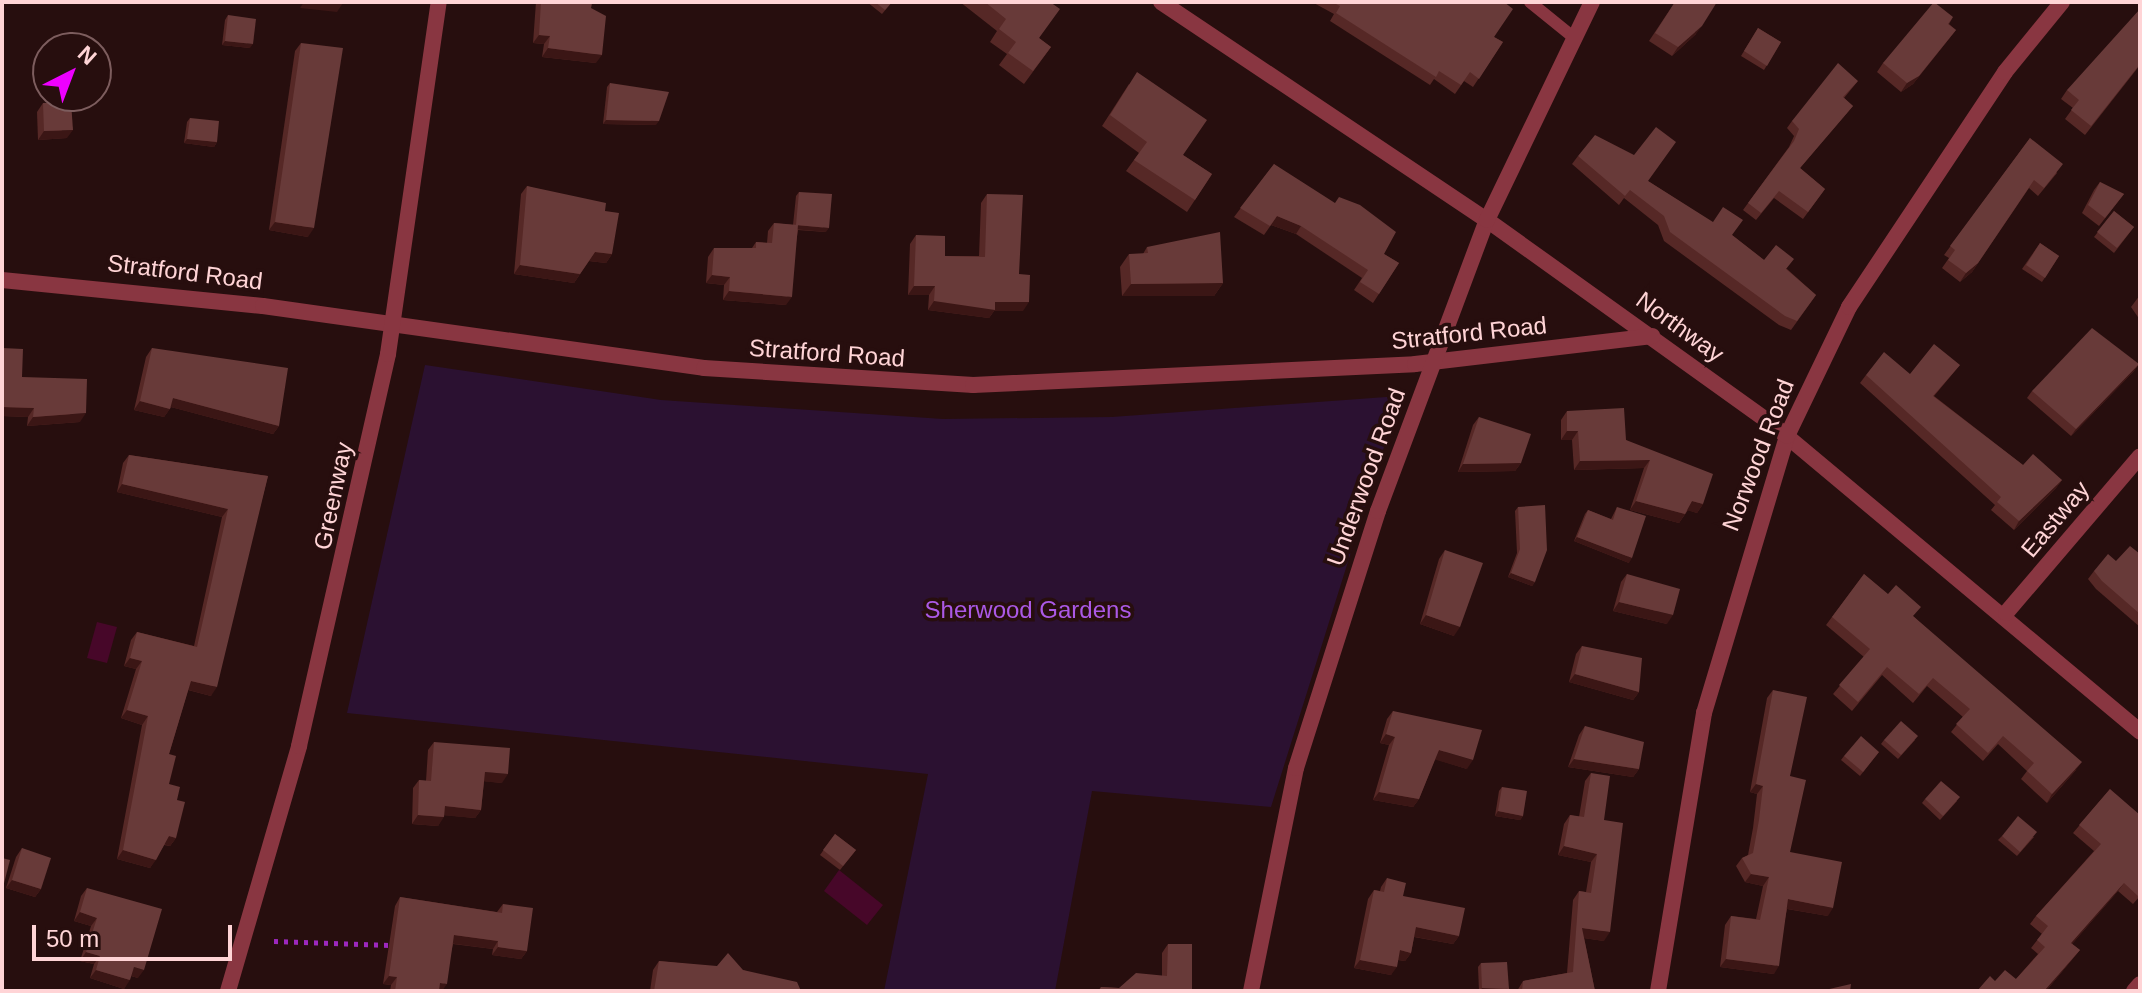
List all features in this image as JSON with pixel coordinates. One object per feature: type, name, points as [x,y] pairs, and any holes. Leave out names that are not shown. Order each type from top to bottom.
[{"type":"street","name":"Greenway","points":[[228,991],[334,607],[394,325],[439,2]]},
{"type":"street","name":"Northway","points":[[1161,2],[1487,220],[1787,436],[2006,613],[2140,731]]},
{"type":"street","name":"Underwood Road","points":[[1251,991],[1296,768],[1432,363],[1487,220],[1592,2]]},
{"type":"street","name":"Norwood Road","points":[[1658,991],[1704,713],[1787,436],[1849,307],[2005,72],[2062,2]]},
{"type":"street","name":"Stratford Road","points":[[2,280],[62,281],[704,368],[973,385],[1432,363],[1652,336]]},
{"type":"street","name":"Eastway","points":[[2006,613],[2140,456]]},
{"type":"street","points":[[2134,991],[2140,984]]},
{"type":"lane","points":[[1530,2],[1573,37]]},
{"type":"path","points":[[274,941],[390,945]]},
{"type":"green space","name":"Sherwood Gardens","points":[[425,365],[661,400],[943,419],[1112,417],[1400,396],[1271,807],[1092,791],[1055,991],[884,991],[928,774],[347,713]]},
{"type":"shaded area","points":[[97,622],[117,627],[107,663],[87,658]]},
{"type":"shaded area","points":[[839,870],[883,905],[867,925],[824,891]]},
{"type":"building","points":[[541,2],[592,2],[591,8],[606,16],[602,55],[548,48],[550,36],[539,35]]},
{"type":"building","points":[[875,2],[892,2],[885,10]]},
{"type":"building","points":[[985,2],[1050,2],[1060,9],[1039,38],[1051,47],[1033,71],[1008,53],[1016,42],[999,29],[1006,19]]},
{"type":"building","points":[[1332,2],[1504,2],[1513,9],[1494,37],[1503,42],[1479,79],[1470,72],[1461,85],[1439,71],[1436,77],[1336,13],[1340,6]]},
{"type":"building","points":[[1675,2],[1717,2],[1702,26],[1678,47],[1655,33]]},
{"type":"building","points":[[1934,2],[1953,17],[1948,24],[1956,30],[1919,76],[1907,83],[1883,63]]},
{"type":"building","points":[[2140,9],[2140,64],[2091,126],[2071,110],[2079,100],[2067,90]]},
{"type":"building","points":[[228,15],[256,19],[253,44],[225,41]]},
{"type":"building","points":[[1758,28],[1781,42],[1767,66],[1744,51]]},
{"type":"building","points":[[301,43],[343,48],[314,228],[275,222]]},
{"type":"building","points":[[1838,63],[1858,81],[1843,97],[1853,106],[1800,168],[1825,189],[1808,212],[1779,191],[1761,213],[1748,203],[1794,141],[1799,129],[1792,121]]},
{"type":"building","points":[[1137,72],[1207,120],[1183,155],[1212,174],[1195,200],[1134,160],[1147,142],[1110,115]]},
{"type":"building","points":[[610,83],[669,92],[659,121],[606,120]]},
{"type":"building","points":[[43,112],[72,112],[73,130],[44,131]]},
{"type":"building","points":[[190,118],[219,121],[217,142],[187,139]]},
{"type":"building","points":[[1656,127],[1676,142],[1648,181],[1713,222],[1723,207],[1743,220],[1732,235],[1764,260],[1776,245],[1794,259],[1786,269],[1816,295],[1797,321],[1785,316],[1670,232],[1664,216],[1630,190],[1625,196],[1578,156],[1595,135],[1634,155]]},
{"type":"building","points":[[2030,138],[2063,164],[2044,188],[2034,180],[1978,263],[1966,273],[1948,260],[1955,250],[1950,246]]},
{"type":"building","points":[[1274,164],[1335,203],[1339,197],[1360,205],[1396,232],[1384,254],[1399,263],[1379,294],[1360,282],[1368,270],[1301,226],[1277,216],[1270,226],[1240,208]]},
{"type":"building","points":[[2100,182],[2124,194],[2105,218],[2088,205]]},
{"type":"building","points":[[527,186],[606,203],[605,211],[619,213],[612,254],[595,252],[580,274],[520,265]]},
{"type":"building","points":[[799,192],[832,194],[829,228],[796,225]]},
{"type":"building","points":[[987,194],[1023,195],[1019,274],[1030,275],[1029,302],[995,302],[995,310],[934,301],[935,286],[914,286],[916,235],[945,236],[945,256],[985,257]]},
{"type":"building","points":[[2114,211],[2134,227],[2117,248],[2097,232]]},
{"type":"building","points":[[774,223],[798,225],[792,297],[729,291],[730,277],[712,275],[714,248],[756,248],[756,242],[772,243]]},
{"type":"building","points":[[1220,232],[1223,283],[1131,284],[1129,254],[1148,253],[1147,247]]},
{"type":"building","points":[[2040,243],[2059,256],[2045,278],[2026,265]]},
{"type":"building","points":[[2092,328],[2139,364],[2076,429],[2032,391]]},
{"type":"building","points":[[1934,344],[1960,365],[1933,396],[2023,465],[2033,454],[2062,480],[2019,521],[1997,502],[2001,497],[1866,375],[1884,352],[1910,374]]},
{"type":"building","points":[[2,348],[23,349],[22,377],[87,379],[86,413],[33,417],[34,408],[2,407]]},
{"type":"building","points":[[152,348],[288,368],[279,426],[173,398],[170,409],[140,401]]},
{"type":"building","points":[[1624,408],[1626,440],[1713,474],[1703,504],[1692,501],[1685,514],[1636,501],[1650,460],[1580,461],[1578,431],[1567,431],[1567,411]]},
{"type":"building","points":[[1479,417],[1531,434],[1521,463],[1463,464]]},
{"type":"building","points":[[129,455],[268,476],[217,687],[191,681],[169,754],[176,756],[169,784],[180,787],[177,800],[185,802],[176,838],[169,836],[156,860],[123,850],[148,716],[127,710],[142,661],[130,658],[137,632],[197,647],[228,509],[122,484]]},
{"type":"building","points":[[1545,505],[1547,550],[1535,582],[1511,573],[1520,549],[1518,507]]},
{"type":"building","points":[[1617,507],[1646,516],[1632,558],[1577,537],[1588,510],[1613,520]]},
{"type":"building","points":[[2130,546],[2140,554],[2140,614],[2094,571],[2108,554],[2116,561]]},
{"type":"building","points":[[1445,550],[1483,563],[1460,627],[1426,615]]},
{"type":"building","points":[[1627,574],[1680,589],[1673,615],[1619,602]]},
{"type":"building","points":[[1864,574],[1888,594],[1896,585],[1921,607],[1913,616],[2082,762],[2052,794],[2027,771],[2034,763],[2003,736],[1988,753],[1956,724],[1970,709],[1933,678],[1919,694],[1887,667],[1858,702],[1839,685],[1870,649],[1832,617]]},
{"type":"building","points":[[1582,646],[1642,658],[1639,692],[1575,674]]},
{"type":"building","points":[[1773,690],[1807,697],[1790,776],[1806,780],[1790,852],[1842,862],[1833,908],[1788,899],[1779,966],[1726,959],[1731,916],[1760,920],[1769,877],[1751,874],[1742,858],[1753,853],[1763,786],[1756,784]]},
{"type":"building","points":[[1393,711],[1482,730],[1473,760],[1439,750],[1419,799],[1379,792],[1395,737],[1386,734]]},
{"type":"building","points":[[1901,721],[1918,736],[1901,755],[1884,740]]},
{"type":"building","points":[[1585,726],[1644,742],[1639,769],[1574,759]]},
{"type":"building","points":[[1861,736],[1879,752],[1863,772],[1844,756]]},
{"type":"building","points":[[434,742],[510,748],[508,774],[485,772],[481,810],[445,806],[444,817],[418,815],[419,780],[431,781]]},
{"type":"building","points":[[1591,773],[1610,776],[1604,820],[1623,823],[1610,932],[1582,928],[1595,991],[1522,991],[1523,981],[1573,972],[1579,891],[1591,893],[1597,854],[1564,846],[1570,815],[1584,817]]},
{"type":"building","points":[[1941,781],[1960,797],[1943,816],[1925,799]]},
{"type":"building","points":[[1502,787],[1527,791],[1523,816],[1498,811]]},
{"type":"building","points":[[2110,789],[2140,815],[2140,894],[2138,896],[2124,883],[2071,943],[2080,950],[2044,991],[1977,991],[1990,976],[1995,981],[2005,970],[2016,979],[2045,947],[2037,940],[2048,926],[2036,916],[2101,844],[2079,825]]},
{"type":"building","points":[[2018,816],[2037,832],[2020,852],[2002,836]]},
{"type":"building","points":[[835,834],[856,850],[843,866],[823,850]]},
{"type":"building","points":[[22,848],[51,858],[41,889],[12,880]]},
{"type":"building","points":[[2,858],[10,860],[2,891]]},
{"type":"building","points":[[1387,878],[1406,883],[1403,896],[1465,908],[1459,936],[1416,927],[1411,953],[1400,950],[1397,967],[1360,960],[1374,890],[1384,892]]},
{"type":"building","points":[[87,888],[162,909],[144,970],[134,967],[130,980],[96,970],[100,956],[86,952],[97,918],[80,912]]},
{"type":"building","points":[[400,897],[502,913],[503,904],[533,908],[527,951],[498,947],[498,941],[454,935],[447,984],[440,983],[439,991],[395,991],[397,977],[389,976]]},
{"type":"building","points":[[1168,944],[1192,944],[1192,991],[1099,991],[1101,987],[1119,988],[1136,973],[1167,976]]},
{"type":"building","points":[[728,953],[743,970],[797,982],[801,991],[654,991],[659,961],[717,966]]},
{"type":"building","points":[[1507,962],[1509,989],[1482,988],[1481,963]]},
{"type":"building","points":[[1851,984],[1850,991],[1824,991],[1825,990]]}]
